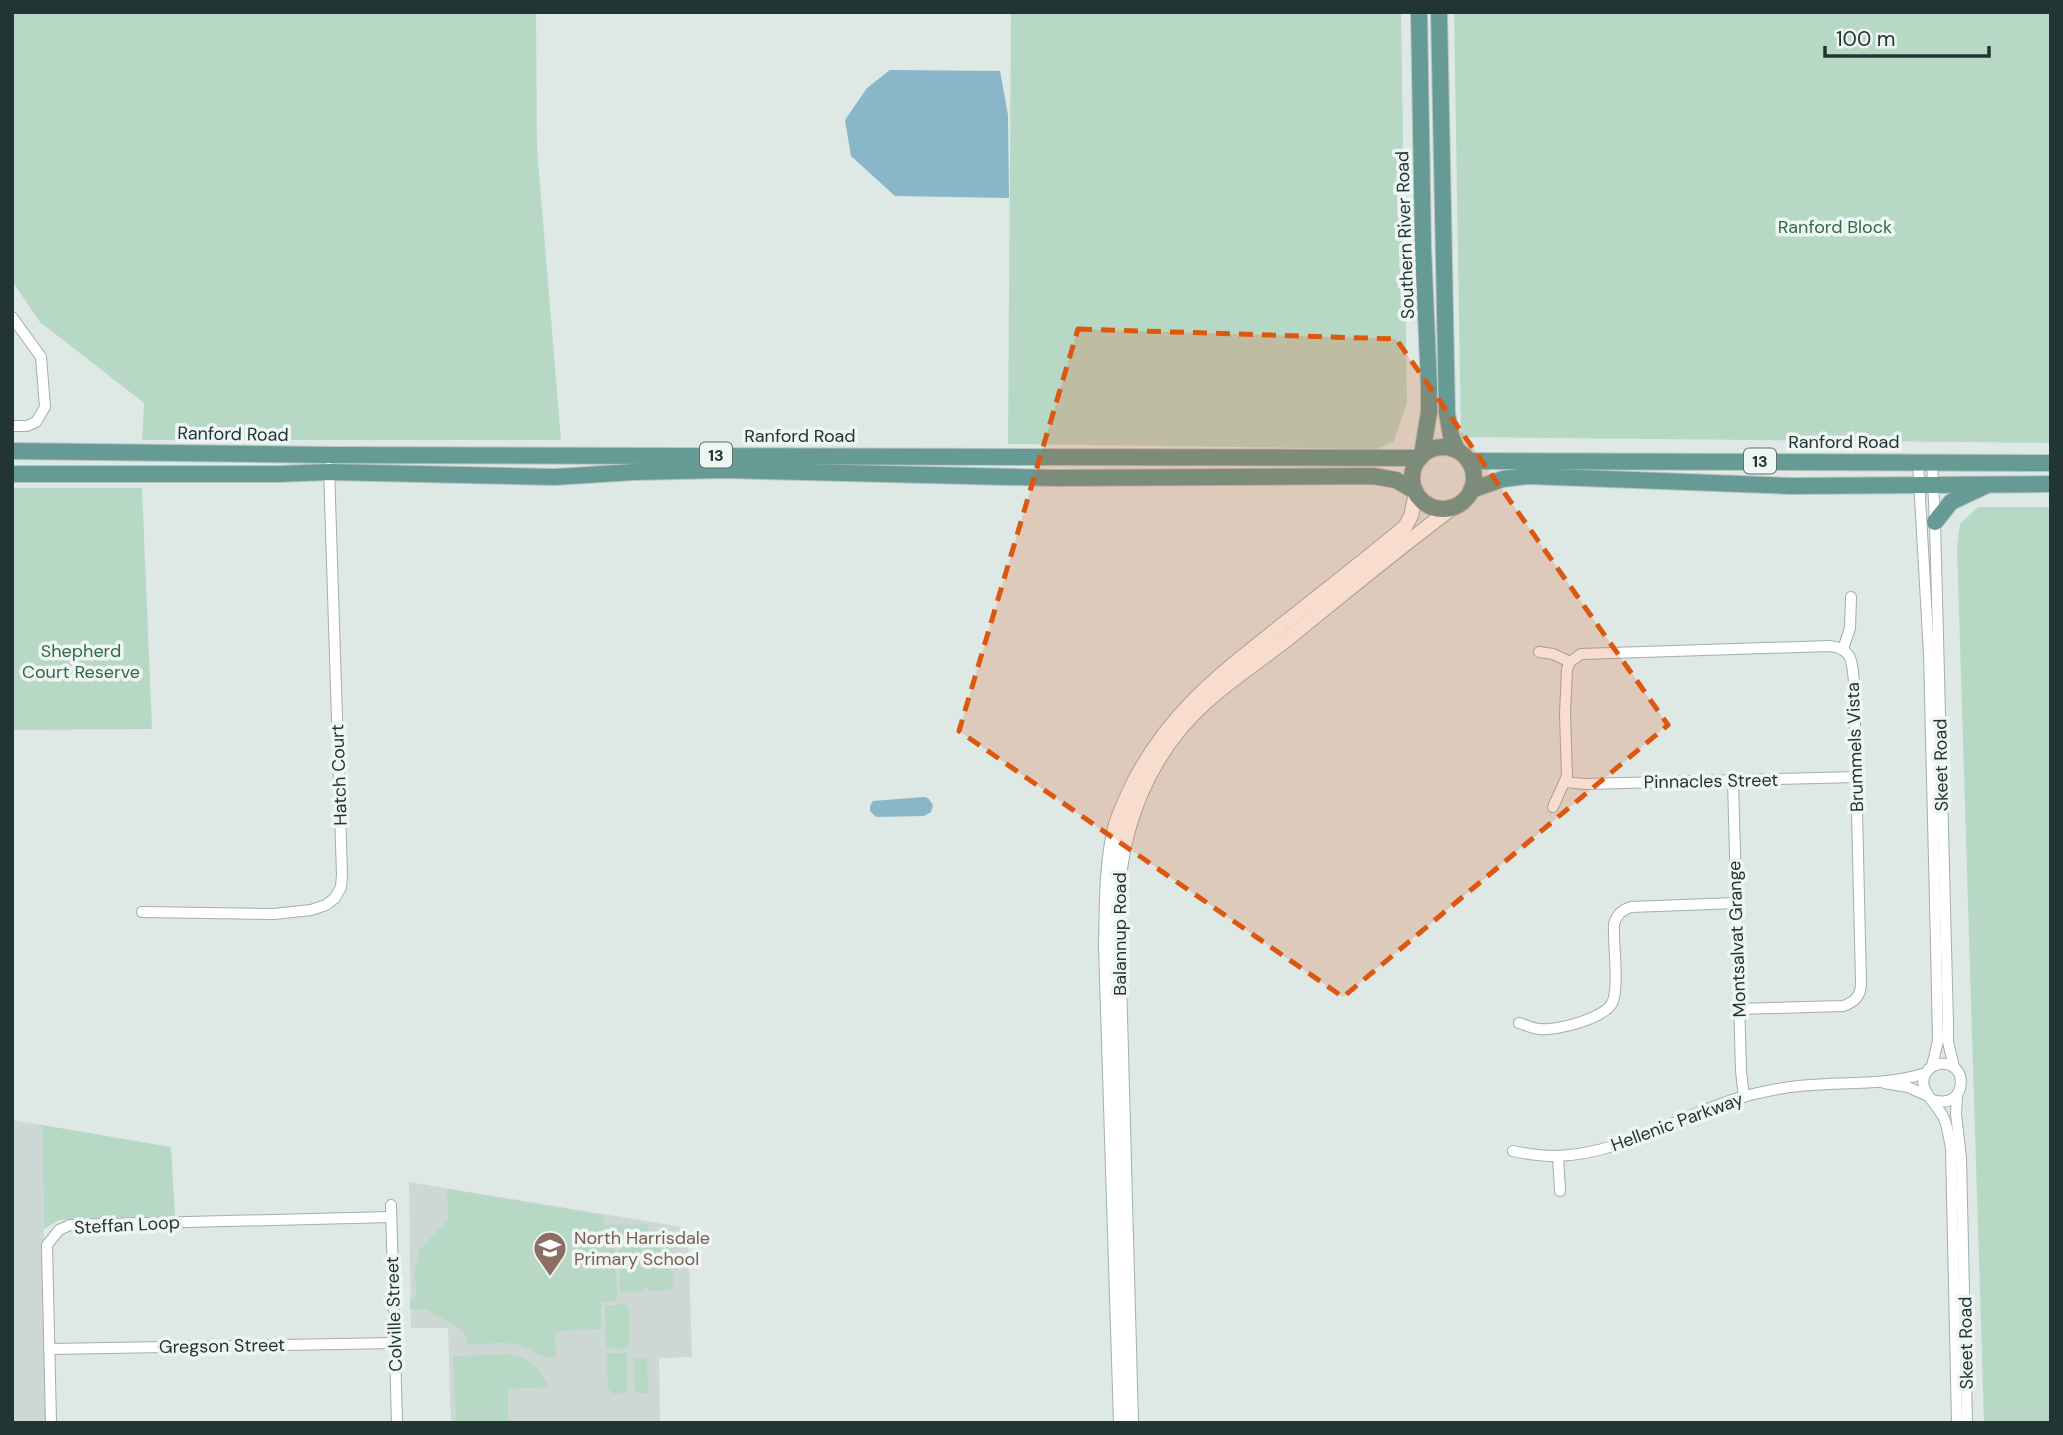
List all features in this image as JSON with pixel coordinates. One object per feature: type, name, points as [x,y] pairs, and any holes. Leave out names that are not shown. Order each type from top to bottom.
[{"type":"main road","name":"Southern River Road","points":[[1419,12],[1423,247],[1429,385],[1429,412],[1421,456]]},
{"type":"main road","name":"Southern River Road","points":[[1439,12],[1447,413],[1450,433],[1463,455]]},
{"type":"main road","name":"13","points":[[1421,456],[1431,449],[1441,447],[1463,455]]},
{"type":"main road","name":"Ranford Road","points":[[12,451],[1421,456]]},
{"type":"main road","name":"Ranford Road","points":[[1463,455],[2051,463]]},
{"type":"main road","points":[[1463,455],[1474,475],[1471,490]]},
{"type":"main road","points":[[1416,492],[1413,474],[1421,456]]},
{"type":"main road","name":"Ranford Road","points":[[12,474],[329,472],[555,477],[724,470],[1054,478],[1373,476],[1396,480],[1416,492]]},
{"type":"main road","name":"13","points":[[1416,492],[1422,501],[1434,507],[1455,506],[1462,502],[1471,490],[1528,476],[1791,486],[2051,484]]},
{"type":"main road","points":[[1935,522],[1951,502],[1987,485]]},
{"type":"street","points":[[12,317],[41,357],[45,407],[36,422],[27,426],[12,426]]},
{"type":"street","name":"Hatch Court","points":[[142,912],[297,913],[326,905],[335,898],[341,887],[330,454]]},
{"type":"street","name":"Skeet Road","points":[[1925,462],[1924,593],[1928,633],[1938,1041],[1929,1069]]},
{"type":"street","name":"Skeet Road","points":[[1926,486],[1935,522],[1948,1042],[1954,1067]]},
{"type":"street","name":"Balannup Road","points":[[1131,1423],[1107,877],[1116,825],[1125,799],[1157,742],[1178,716],[1207,687],[1405,527],[1413,511],[1416,492]]},
{"type":"street","name":"Balannup Road","points":[[1121,1423],[1113,969],[1117,894],[1123,847],[1130,821],[1146,782],[1172,739],[1206,702],[1455,506]]},
{"type":"street","points":[[1553,807],[1567,776],[1566,675],[1570,662],[1581,654],[1830,646],[1843,649],[1850,628],[1851,597]]},
{"type":"street","name":"Brummels Vista","points":[[1739,1009],[1843,1006],[1855,1001],[1859,995],[1861,983],[1852,663],[1843,649]]},
{"type":"street","points":[[1539,652],[1553,654],[1570,662]]},
{"type":"street","name":"Pinnacles Street","points":[[1565,782],[1585,784],[1856,777]]},
{"type":"street","name":"Montsalvat Grange","points":[[1733,781],[1735,903],[1744,1097]]},
{"type":"street","points":[[1519,1023],[1542,1030],[1569,1026],[1606,1011],[1615,991],[1614,924],[1616,917],[1625,909],[1735,903]]},
{"type":"street","points":[[1942,1063],[1954,1067],[1961,1077],[1957,1095],[1946,1101],[1931,1098],[1923,1085],[1929,1069],[1942,1063]]},
{"type":"street","name":"Hellenic Parkway","points":[[1513,1151],[1538,1156],[1558,1156],[1600,1149],[1744,1097],[1805,1086],[1883,1083],[1929,1069]]},
{"type":"street","name":"Hellenic Parkway","points":[[1883,1083],[1908,1087],[1931,1098]]},
{"type":"street","name":"Skeet Road","points":[[1957,1095],[1968,1423]]},
{"type":"street","name":"Skeet Road","points":[[1931,1098],[1945,1121],[1951,1148],[1957,1423]]},
{"type":"street","points":[[1558,1156],[1560,1191]]},
{"type":"street","name":"Colville Street","points":[[391,1211],[397,1423]]},
{"type":"street","name":"Steffan Loop","points":[[51,1423],[47,1245],[59,1230],[70,1225],[391,1211]]},
{"type":"street","name":"Gregson Street","points":[[49,1349],[395,1343]]},
{"type":"highlighted area","points":[[1078,329],[1396,339],[1668,725],[1343,997],[959,731]]},
{"type":"shaded area","points":[[12,1120],[42,1125],[47,1423],[12,1423]]},
{"type":"shaded area","name":"North Harrisdale Primary School","points":[[409,1182],[688,1228],[692,1357],[659,1358],[660,1423],[451,1423],[448,1328],[411,1328]]},
{"type":"green space","points":[[12,12],[536,12],[537,148],[561,440],[142,440],[144,403],[40,322],[12,281]]},
{"type":"green space","points":[[1011,12],[1401,12],[1407,403],[1394,441],[1377,449],[1008,444]]},
{"type":"green space","name":"Ranford Block","points":[[1454,12],[2051,12],[2051,443],[1461,437]]},
{"type":"green space","name":"Shepherd Court Reserve","points":[[12,488],[142,488],[152,729],[12,730]]},
{"type":"green space","points":[[1978,507],[2051,507],[2051,1423],[1984,1423],[1957,546],[1960,524]]},
{"type":"green space","points":[[42,1125],[171,1147],[175,1216],[59,1220],[44,1229]]},
{"type":"green space","points":[[447,1189],[603,1215],[604,1225],[648,1224],[648,1237],[615,1238],[617,1298],[615,1301],[601,1303],[601,1329],[555,1331],[556,1358],[551,1358],[513,1344],[467,1345],[467,1337],[462,1330],[427,1310],[410,1309],[410,1300],[417,1294],[414,1271],[420,1249],[448,1220]]},
{"type":"green space","points":[[672,1240],[673,1290],[648,1291],[648,1287],[644,1287],[644,1291],[620,1292],[619,1242],[643,1241],[644,1246],[647,1241]]},
{"type":"green space","points":[[625,1304],[629,1307],[629,1344],[623,1349],[606,1348],[605,1306]]},
{"type":"green space","points":[[608,1353],[627,1353],[627,1393],[614,1394],[608,1389]]},
{"type":"green space","points":[[509,1354],[533,1364],[548,1387],[508,1389],[508,1423],[456,1423],[453,1356]]},
{"type":"green space","points":[[635,1358],[647,1358],[648,1393],[634,1392]]},
{"type":"water","points":[[890,70],[1000,71],[1008,115],[1009,198],[895,196],[851,156],[845,120],[867,88]]},
{"type":"water","points":[[924,797],[933,805],[931,812],[924,816],[876,817],[870,811],[873,801]]},
{"type":"place","name":"North Harrisdale Primary School","points":[[550,1278]]}]
